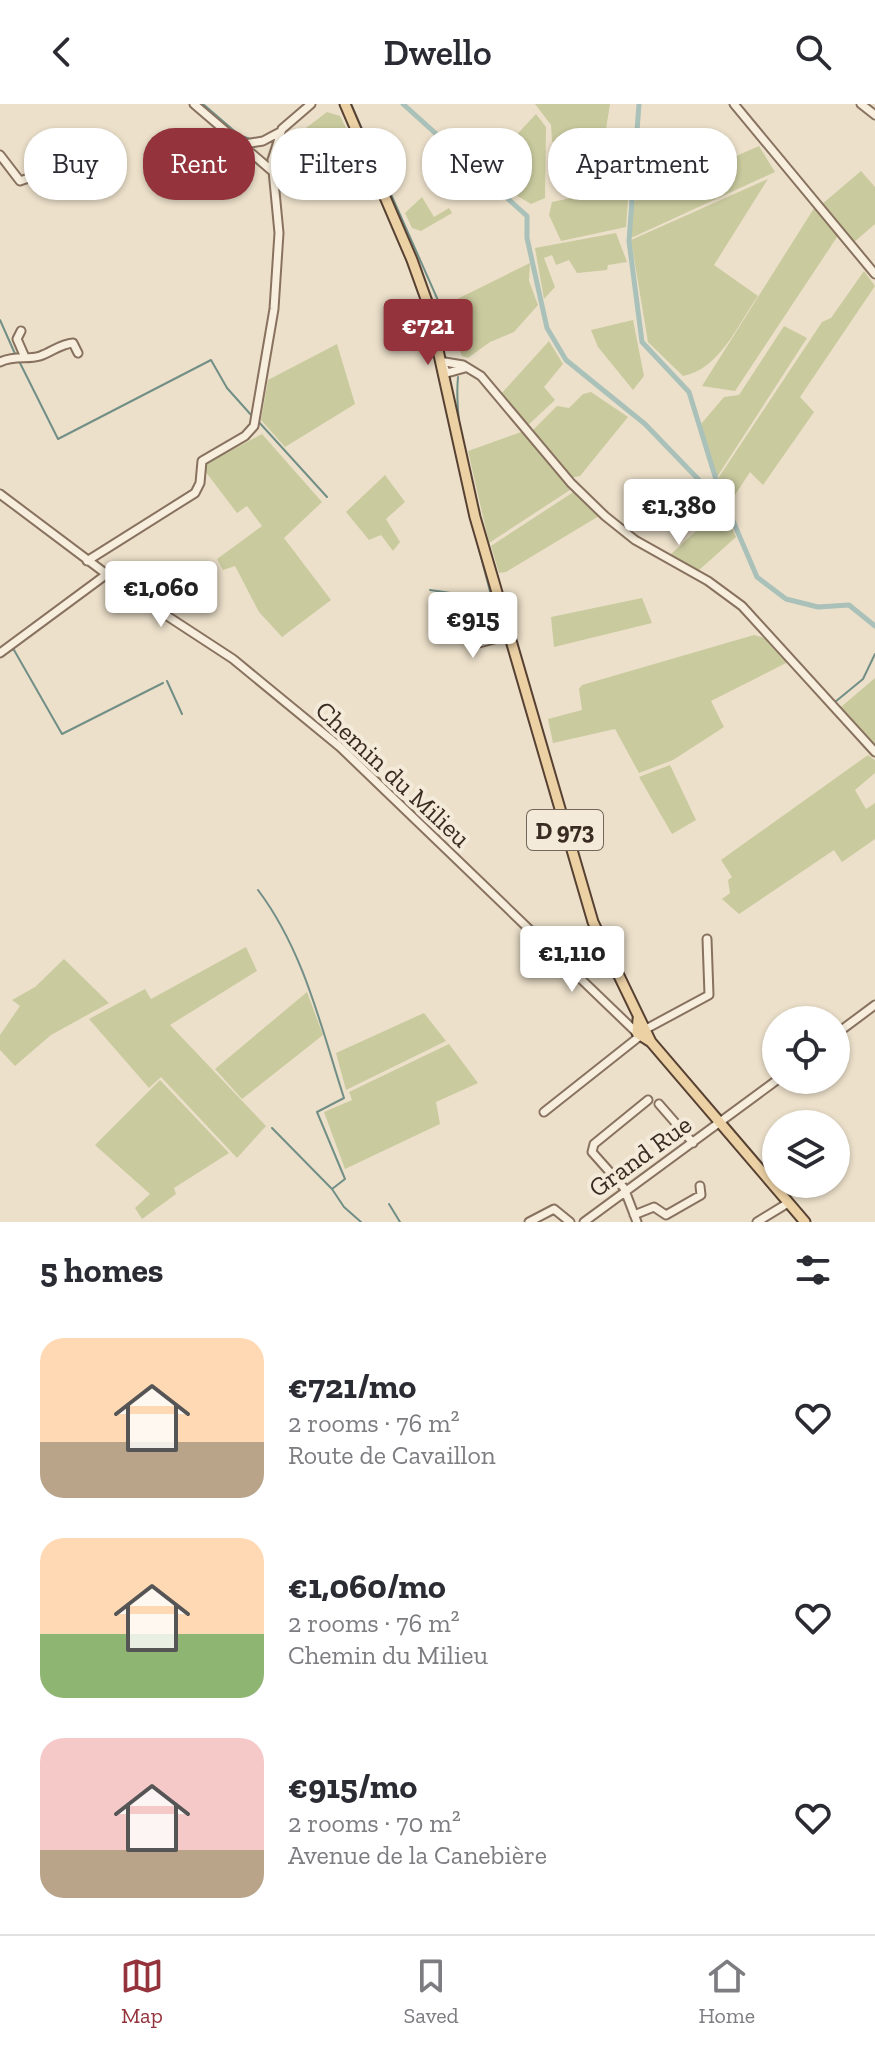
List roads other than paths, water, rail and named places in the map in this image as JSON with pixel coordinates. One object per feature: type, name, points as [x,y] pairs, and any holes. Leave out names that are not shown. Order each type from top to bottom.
[{"type":"main road","name":"D 973","points":[[345,104],[428,305],[475,517],[591,917],[641,1031],[805,1222]]},
{"type":"main road","name":"D 973","points":[[428,305],[444,368]]},
{"type":"street","points":[[194,104],[224,128]]},
{"type":"street","points":[[284,128],[311,104]]},
{"type":"street","points":[[734,104],[875,274]]},
{"type":"street","points":[[861,104],[875,115]]},
{"type":"street","points":[[0,155],[20,181],[24,180]]},
{"type":"street","points":[[255,155],[271,171]]},
{"type":"street","points":[[87,561],[195,493],[200,483],[202,461],[245,436],[254,426],[274,309],[279,233],[275,200]]},
{"type":"street","points":[[21,331],[17,339],[24,355]]},
{"type":"street","points":[[2,360],[24,355],[38,357],[67,343],[73,343],[78,353]]},
{"type":"street","points":[[444,368],[467,367],[481,376],[571,483],[605,516],[635,540],[693,572],[742,606],[875,752]]},
{"type":"street","name":"Chemin du Milieu","points":[[0,494],[87,561],[220,649],[340,747],[641,1031]]},
{"type":"street","points":[[0,653],[107,574]]},
{"type":"street","points":[[437,631],[466,624],[476,618]]},
{"type":"street","points":[[466,624],[475,644],[509,635]]},
{"type":"street","points":[[544,1112],[641,1031],[709,995],[707,939]]},
{"type":"street","points":[[850,1024],[875,1005]]},
{"type":"street","name":"Grand Rue","points":[[584,1222],[762,1091]]},
{"type":"street","points":[[648,1100],[592,1147],[594,1156],[625,1192],[635,1218],[657,1207],[666,1215],[701,1195],[700,1186]]},
{"type":"street","points":[[659,1104],[693,1143]]},
{"type":"street","points":[[757,1222],[788,1203]]},
{"type":"street","points":[[529,1222],[554,1209],[570,1222]]},
{"type":"waterway","points":[[203,104],[231,128]]},
{"type":"waterway","points":[[351,104],[456,341]]},
{"type":"waterway","points":[[403,104],[527,216],[527,238],[547,328],[566,360],[645,424],[725,507]]},
{"type":"waterway","points":[[639,104],[629,241],[642,342],[689,392],[718,486],[757,577],[786,599],[818,607],[849,605],[875,626]]},
{"type":"waterway","points":[[0,320],[16,356]]},
{"type":"waterway","points":[[19,361],[58,439],[211,360],[227,388],[252,416]]},
{"type":"waterway","points":[[458,377],[458,408],[469,477],[519,652]]},
{"type":"waterway","points":[[257,420],[327,497]]},
{"type":"waterway","points":[[450,424],[469,512]]},
{"type":"waterway","points":[[430,590],[492,599],[473,526]]},
{"type":"waterway","points":[[9,649],[14,650],[62,734],[163,683]]},
{"type":"waterway","points":[[835,702],[863,679],[875,654]]},
{"type":"waterway","points":[[167,681],[182,714]]},
{"type":"waterway","points":[[258,890],[288,938],[310,990],[344,1098],[317,1112],[345,1179],[332,1189],[344,1207],[361,1222]]},
{"type":"waterway","points":[[272,1128],[332,1189]]},
{"type":"waterway","points":[[389,1204],[400,1222]]}]
